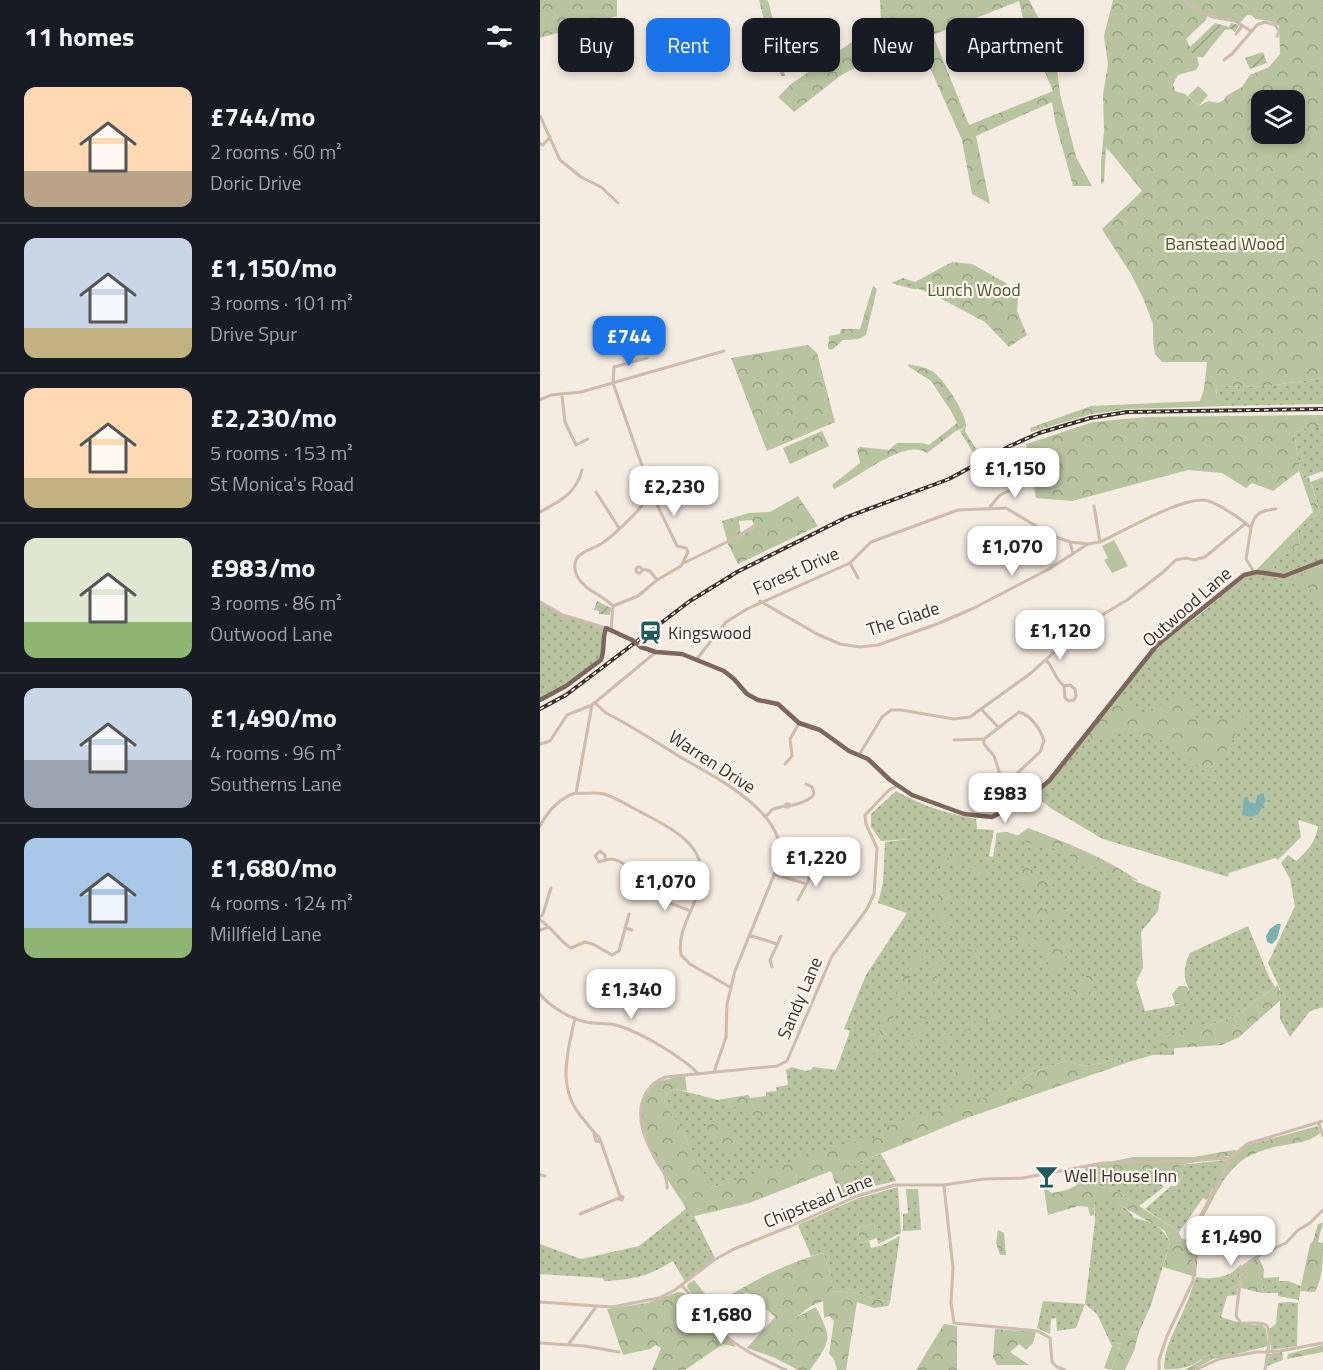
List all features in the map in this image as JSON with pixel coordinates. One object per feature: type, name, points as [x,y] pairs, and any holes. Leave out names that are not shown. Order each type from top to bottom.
[{"type":"main road","name":"Outwood Lane","points":[[609,629],[632,639],[641,647],[656,652],[682,654],[729,674],[747,694],[758,700],[778,704],[799,723],[820,730],[837,743],[872,762],[897,786],[921,799],[964,814],[996,816],[1033,794],[1049,781],[1157,645],[1244,575],[1254,572],[1284,576],[1323,561]]},
{"type":"main road","points":[[540,700],[566,686],[599,662],[603,656],[603,638],[609,629]]},
{"type":"street","points":[[1184,0],[1185,3],[1212,17],[1235,21],[1251,31]]},
{"type":"street","points":[[1224,60],[1257,25],[1269,22],[1277,27],[1279,33],[1277,36]]},
{"type":"street","points":[[1236,34],[1242,26]]},
{"type":"street","points":[[540,116],[560,160],[567,167],[601,187],[618,203]]},
{"type":"street","points":[[542,144],[550,137]]},
{"type":"street","points":[[542,144],[552,144]]},
{"type":"street","points":[[540,400],[551,395],[581,392],[724,351]]},
{"type":"street","points":[[647,358],[614,367],[613,383],[652,494],[677,546],[686,548],[688,552],[683,564]]},
{"type":"street","points":[[562,395],[565,422],[576,444],[588,439]]},
{"type":"street","points":[[540,512],[568,496],[580,478],[582,470]]},
{"type":"street","points":[[990,507],[1000,495],[1030,481]]},
{"type":"street","points":[[596,492],[619,528]]},
{"type":"street","points":[[613,606],[583,585],[577,576],[575,562],[578,556],[601,544],[652,494]]},
{"type":"street","name":"The Glade","points":[[760,601],[817,634],[840,644],[860,647],[878,645],[916,632],[1004,594],[1088,544],[1100,542],[1161,513],[1202,500],[1212,502],[1251,528]]},
{"type":"street","points":[[1094,506],[1100,542]]},
{"type":"street","name":"Forest Drive","points":[[696,660],[726,622],[760,601],[850,563],[871,542],[958,510],[1006,508],[1053,536],[1070,542],[1088,544]]},
{"type":"street","points":[[1254,572],[1246,559],[1251,528],[1256,515],[1264,510],[1276,509]]},
{"type":"street","points":[[859,755],[882,717],[891,710],[958,720],[970,717],[982,710],[1092,621],[1127,600],[1176,560],[1186,558],[1194,560],[1205,557],[1246,523]]},
{"type":"street","points":[[540,602],[563,615],[609,629],[613,606],[618,602],[638,596],[657,580],[683,564],[754,526]]},
{"type":"street","points":[[1070,542],[1073,554]]},
{"type":"street","points":[[850,563],[858,578]]},
{"type":"street","points":[[642,569],[648,570],[657,580]]},
{"type":"street","points":[[540,744],[550,741],[567,715],[593,704],[656,652]]},
{"type":"street","points":[[1046,660],[1053,668],[1056,678],[1064,686],[1065,698],[1069,701],[1074,700],[1075,689],[1072,686],[1064,686]]},
{"type":"street","points":[[576,793],[593,704]]},
{"type":"street","name":"Warren Drive","points":[[593,704],[737,791],[765,817],[774,830],[781,847],[781,856],[748,935],[730,987],[726,1012],[726,1036],[714,1072]]},
{"type":"street","points":[[982,710],[998,727]]},
{"type":"street","points":[[954,740],[984,739],[1017,713],[1022,712],[1039,729],[1044,741],[1040,752],[1013,777],[1002,780],[989,788]]},
{"type":"street","points":[[785,764],[792,756],[790,739],[799,723]]},
{"type":"street","points":[[984,739],[984,744],[994,756],[1002,780]]},
{"type":"street","points":[[889,790],[890,780]]},
{"type":"street","points":[[765,817],[773,809],[813,797],[813,788],[806,784]]},
{"type":"street","name":"Sandy Lane","points":[[667,1188],[666,1176],[647,1143],[641,1122],[640,1108],[649,1088],[666,1077],[777,1066],[785,1063],[832,956],[870,903],[876,884],[877,848],[866,824],[866,815],[889,790],[897,786]]},
{"type":"street","points":[[540,826],[555,805],[566,797],[576,793],[592,793],[610,796],[675,831],[688,842],[699,861],[702,877],[682,937],[681,955],[690,964],[730,987]]},
{"type":"street","points":[[605,858],[621,861],[642,884],[657,892],[659,898],[691,911]]},
{"type":"street","points":[[798,900],[816,866]]},
{"type":"street","points":[[774,874],[806,884]]},
{"type":"street","points":[[550,888],[540,919],[571,948],[582,942],[590,942],[612,955],[619,951],[629,914]]},
{"type":"street","points":[[548,894],[554,896]]},
{"type":"street","points":[[540,930],[549,927]]},
{"type":"street","points":[[625,928],[632,930]]},
{"type":"street","points":[[748,935],[777,944]]},
{"type":"street","points":[[772,967],[770,961],[781,936]]},
{"type":"street","points":[[540,994],[556,1008],[575,1018],[588,1023],[612,1024],[623,1028],[679,1056],[699,1074]]},
{"type":"street","points":[[575,1018],[566,1069],[566,1085],[574,1109],[600,1138],[619,1197],[580,1214]]},
{"type":"street","points":[[1159,1370],[1159,1360],[1167,1336],[1193,1281],[1194,1246],[1200,1216],[1231,1158],[1247,1144],[1323,1121]]},
{"type":"street","points":[[1319,1124],[1323,1136]]},
{"type":"street","name":"Chipstead Lane","points":[[540,1302],[621,1306],[659,1298],[682,1286],[726,1253],[857,1196],[895,1185],[944,1185],[984,1179],[1042,1175],[1103,1163],[1231,1158]]},
{"type":"street","points":[[944,1185],[953,1268],[951,1303],[954,1323],[1038,1331],[1050,1338],[1050,1358],[1057,1369],[1065,1370]]},
{"type":"street","points":[[1265,1370],[1269,1337],[1266,1325],[1241,1323],[1236,1316],[1242,1267],[1258,1256],[1286,1243],[1323,1210]]},
{"type":"street","points":[[682,1286],[728,1338],[754,1355],[786,1370]]},
{"type":"street","points":[[568,1345],[596,1306]]},
{"type":"street","points":[[540,1343],[619,1352]]},
{"type":"street","points":[[1195,1370],[1219,1359],[1323,1343]]},
{"type":"green space","points":[[540,0],[617,0],[617,16],[558,18],[558,33],[540,38]]},
{"type":"green space","points":[[759,0],[767,0],[772,18],[764,18]]},
{"type":"green space","points":[[880,0],[1029,0],[1038,18],[1023,18],[1019,1],[976,18],[946,18],[946,30],[934,35],[934,18],[881,18]]},
{"type":"green space","name":"Banstead Wood","points":[[1113,0],[1323,0],[1323,378],[1262,387],[1217,386],[1216,401],[1225,406],[1128,409],[1092,414],[1031,432],[1030,428],[1091,406],[1200,401],[1204,389],[1207,362],[1162,362],[1155,354],[1153,324],[1143,298],[1131,274],[1102,229],[1142,191],[1108,149],[1107,152],[1106,145],[1104,182],[1101,184],[1104,131],[1103,95],[1108,64],[1104,36]],"holes":[[[1208,14],[1240,23],[1247,15],[1251,15],[1256,19],[1270,21],[1279,26],[1280,54],[1269,67],[1250,75],[1242,87],[1218,103],[1208,101],[1199,106],[1185,94],[1175,91],[1173,84],[1178,75],[1196,70],[1199,65],[1186,39],[1206,20]]]},
{"type":"green space","points":[[1215,23],[1229,27],[1231,23],[1239,25],[1235,32],[1231,29],[1225,30],[1203,57],[1197,57],[1189,51],[1190,47]]},
{"type":"green space","points":[[934,38],[969,125],[1053,91],[1045,72],[1057,72],[1060,94],[1076,157],[1092,186],[1073,186],[1052,102],[976,136],[990,204],[972,194],[962,140],[932,72],[934,72]]},
{"type":"green space","points":[[852,42],[852,69],[794,112],[778,97],[808,72],[840,72],[840,50]]},
{"type":"green space","points":[[1263,52],[1267,63],[1250,69],[1245,58]]},
{"type":"green space","points":[[1198,86],[1208,95],[1199,106],[1188,96]]},
{"type":"green space","name":"Lunch Wood","points":[[952,262],[972,264],[1006,283],[1018,298],[1017,311],[1027,335],[1009,347],[985,322],[917,288],[915,282]]},
{"type":"green space","points":[[903,278],[915,282],[917,288],[920,289],[891,283]]},
{"type":"green space","points":[[873,286],[877,289],[866,335],[859,339],[843,340],[832,350],[828,349],[829,336],[840,334],[841,329],[860,329]]},
{"type":"green space","points":[[808,345],[817,353],[835,422],[767,451],[731,358]]},
{"type":"green space","points":[[909,364],[930,370],[937,375],[959,405],[966,427],[956,431],[927,453],[918,450],[893,455],[834,489],[832,485],[860,463],[857,449],[860,447],[889,450],[897,443],[929,445],[957,423],[931,381],[908,366]]},
{"type":"green space","points":[[1323,378],[1323,404],[1221,406],[1216,401],[1217,386],[1262,387]]},
{"type":"green space","points":[[1323,415],[1323,431],[1321,428],[1307,428],[1294,433],[1300,469],[1304,478],[1309,477],[1320,512],[1300,527],[1298,532],[1300,545],[1278,559],[1273,569],[1285,573],[1274,574],[1257,569],[1313,512],[1299,471],[1273,491],[1252,483],[1246,488],[1222,473],[1188,470],[1072,501],[1036,498],[1026,444],[1093,422],[1146,417]]},
{"type":"green space","points":[[966,427],[965,431],[976,449],[987,453],[977,459],[960,431]]},
{"type":"green space","points":[[1307,428],[1321,428],[1323,431],[1323,471],[1304,478],[1300,469],[1294,433]]},
{"type":"green space","points":[[822,431],[829,446],[790,464],[783,448]]},
{"type":"green space","points":[[1323,477],[1323,554],[1285,573],[1273,569],[1278,559],[1300,545],[1298,532],[1300,527],[1320,512],[1311,482]]},
{"type":"green space","points":[[798,496],[818,526],[738,564],[728,544],[722,521],[749,513],[770,512]],"holes":[[[752,520],[755,527],[741,536],[739,521]]]},
{"type":"green space","points":[[1114,540],[1128,566],[1112,573],[1104,560],[1108,558],[1102,546]]},
{"type":"green space","points":[[1323,554],[1323,559],[1299,569],[1286,573]]},
{"type":"green space","points":[[1323,564],[1323,1007],[1310,1011],[1290,1037],[1280,1019],[1280,989],[1268,963],[1295,906],[1290,879],[1281,863],[1288,855],[1296,861],[1304,853],[1311,845],[1318,826],[1298,820],[1301,837],[1278,860],[1275,858],[1229,873],[1228,877],[1103,839],[1052,809],[1033,794],[1044,785],[1157,645],[1194,619],[1245,577],[1259,574],[1278,578],[1288,577]]},
{"type":"green space","points":[[1323,565],[1323,607],[1317,605],[1310,589],[1298,584],[1286,583],[1282,579],[1307,572]]},
{"type":"green space","points":[[597,601],[611,608],[610,615],[599,614],[599,611],[594,610]]},
{"type":"green space","points":[[540,602],[563,615],[606,628],[603,654],[596,665],[540,700]]},
{"type":"green space","points":[[1183,693],[1197,719],[1233,719],[1245,711],[1247,715],[1211,778],[1171,742],[1117,731],[1094,743],[1086,736],[1118,695],[1144,713]]},
{"type":"green space","points":[[896,791],[935,808],[976,819],[977,829],[994,830],[989,856],[993,857],[997,833],[1007,832],[1055,847],[1161,892],[1158,911],[1141,932],[1143,968],[1136,982],[1145,1011],[1178,1005],[1193,995],[1187,985],[1185,975],[1190,953],[1248,926],[1275,987],[1235,1016],[1162,1049],[1174,1048],[1174,1055],[1153,1055],[1129,1062],[1124,1059],[1086,1066],[1065,1061],[1032,1073],[1007,1091],[907,1132],[710,1188],[683,1132],[664,1102],[668,1092],[676,1089],[718,1100],[749,1095],[750,1098],[766,1096],[766,1092],[777,1091],[776,1087],[788,1085],[786,1070],[792,1067],[805,1071],[813,1067],[836,1070],[850,1031],[844,1029],[866,975],[907,913],[878,903],[883,883],[885,842],[910,839],[881,841],[871,827],[871,814]]},
{"type":"green space","points":[[1028,828],[1099,858],[1139,881],[1115,875],[1100,867],[1085,868],[1072,855],[1041,845],[996,837],[997,833],[1007,832],[1017,836]]},
{"type":"green space","points":[[939,856],[955,859],[988,871],[989,876],[986,877],[953,860],[939,864],[936,870],[934,863]]},
{"type":"green space","points":[[1024,866],[1056,883],[1041,892],[1018,881]]},
{"type":"green space","points":[[939,882],[945,896],[957,899],[966,906],[957,901],[947,902],[943,908],[948,924],[961,939],[991,961],[968,950],[941,922],[937,913],[939,900],[936,883]]},
{"type":"green space","points":[[1048,909],[1057,914],[1066,909],[1066,915],[1059,920],[1048,917],[1036,920],[1029,913],[1036,910]]},
{"type":"green space","points":[[929,935],[921,959],[900,994],[894,1010],[892,1027],[882,1037],[873,1054],[869,1053],[879,1034],[881,1020]]},
{"type":"green space","points":[[942,936],[945,937],[931,1003],[930,975]]},
{"type":"green space","points":[[1008,936],[1031,937],[1060,950],[1067,940],[1065,958],[1052,971],[1041,950]]},
{"type":"green space","points":[[1091,973],[1094,985],[1087,995],[1074,1001],[1066,995],[1088,980],[1084,974]]},
{"type":"green space","points":[[1278,985],[1282,999],[1239,1037],[1222,1045],[1162,1049],[1155,1037],[1213,1024],[1235,1016]]},
{"type":"green space","points":[[1179,986],[1186,986],[1193,995],[1189,1001],[1175,1005],[1172,994]]},
{"type":"green space","points":[[1012,1007],[1013,1012],[974,1026],[932,1049],[961,1029]]},
{"type":"green space","points":[[926,1014],[925,1023],[912,1054],[907,1048],[910,1036]]},
{"type":"green space","points":[[1124,1059],[1129,1062],[967,1118],[849,1165],[859,1193],[841,1200],[831,1171],[749,1203],[691,1217],[656,1160],[643,1128],[641,1112],[644,1097],[650,1087],[655,1082],[685,1075],[687,1091],[676,1089],[668,1092],[664,1102],[683,1132],[711,1188],[849,1144],[887,1136],[886,1127],[1007,1091],[1032,1073],[1065,1061],[1086,1066]]},
{"type":"green space","points":[[971,1066],[970,1078],[963,1081],[956,1078],[955,1073],[959,1069]]},
{"type":"green space","points":[[749,1095],[749,1098],[762,1105],[765,1110],[764,1115],[760,1117],[718,1100]]},
{"type":"green space","points":[[705,1117],[744,1140],[726,1153],[706,1131]]},
{"type":"green space","points":[[1318,1126],[1320,1133],[1312,1138],[1268,1149],[1243,1160],[1226,1177],[1204,1216],[1202,1216],[1212,1196],[1213,1186],[1229,1156],[1179,1165],[1183,1176],[1177,1183],[1171,1180],[1168,1174],[1148,1169],[1088,1173],[1091,1185],[1113,1189],[1179,1232],[1181,1238],[1193,1243],[1199,1240],[1196,1277],[1163,1267],[1170,1243],[1165,1231],[1120,1205],[1094,1196],[1094,1215],[1090,1216],[1088,1207],[1078,1206],[1048,1215],[1043,1183],[1051,1193],[1066,1190],[1086,1176],[1085,1167],[1133,1157],[1194,1157],[1234,1150],[1240,1152],[1248,1145]]},
{"type":"green space","points":[[881,1154],[896,1181],[857,1190],[848,1165]]},
{"type":"green space","points":[[1227,1160],[1207,1200],[1203,1198],[1179,1232],[1145,1209],[1171,1186],[1176,1186],[1183,1176],[1179,1165]]},
{"type":"green space","points":[[1138,1168],[1155,1171],[1153,1180],[1136,1177]]},
{"type":"green space","points":[[1100,1170],[1134,1171],[1136,1177],[1153,1180],[1154,1178],[1164,1187],[1139,1206],[1113,1189],[1091,1185],[1088,1173]]},
{"type":"green space","points":[[898,1187],[901,1233],[878,1244],[874,1224],[857,1228],[861,1243],[869,1241],[871,1248],[883,1245],[900,1236],[890,1302],[855,1293],[831,1291],[831,1276],[823,1253],[811,1256],[798,1225],[856,1199]]},
{"type":"green space","points":[[906,1189],[918,1189],[919,1200],[907,1200]]},
{"type":"green space","points":[[1094,1195],[1122,1206],[1134,1218],[1156,1226],[1170,1243],[1151,1305],[1139,1332],[1130,1333],[1122,1344],[1110,1342],[1097,1314],[1085,1304],[1095,1221]]},
{"type":"green space","points":[[907,1200],[919,1200],[921,1230],[903,1231],[903,1214],[908,1213]]},
{"type":"green space","points":[[687,1208],[691,1217],[694,1216],[715,1258],[685,1282],[673,1261],[648,1274],[604,1281],[603,1278],[540,1274],[540,1244],[581,1259],[639,1246]]},
{"type":"green space","points":[[1323,1223],[1318,1242],[1323,1243],[1320,1280],[1315,1292],[1300,1291],[1310,1244],[1318,1224]]},
{"type":"green space","points":[[874,1224],[877,1238],[861,1243],[857,1228]]},
{"type":"green space","points":[[998,1230],[1004,1233],[1006,1255],[1000,1255],[996,1243]]},
{"type":"green space","points":[[823,1253],[831,1276],[831,1291],[855,1293],[890,1302],[888,1306],[874,1308],[857,1302],[846,1370],[837,1370],[834,1359],[829,1354],[834,1321],[829,1316],[824,1318],[823,1301],[811,1306],[795,1318],[816,1307],[825,1327],[826,1345],[810,1370],[798,1370],[775,1358],[747,1348],[775,1317],[747,1292],[711,1314],[736,1347],[723,1344],[685,1370],[652,1370],[661,1348],[656,1345],[650,1349],[623,1355],[607,1309],[647,1303],[678,1292],[688,1294],[696,1300],[687,1287],[694,1280],[714,1305],[767,1275]]},
{"type":"green space","points":[[1258,1257],[1264,1269],[1262,1293],[1241,1288],[1243,1267]]},
{"type":"green space","points":[[1241,1264],[1237,1295],[1227,1296],[1221,1317],[1241,1323],[1262,1325],[1266,1329],[1268,1346],[1236,1354],[1205,1356],[1186,1367],[1164,1369],[1168,1346],[1196,1277],[1221,1277],[1237,1269]]},
{"type":"green space","points":[[1279,1277],[1279,1281],[1288,1281],[1301,1286],[1299,1300],[1278,1296],[1278,1293],[1262,1293],[1263,1278]]},
{"type":"green space","points":[[1043,1301],[1085,1304],[1076,1328],[1057,1331],[1056,1318],[1051,1319],[1050,1334],[1037,1328]]},
{"type":"green space","points":[[1278,1303],[1298,1303],[1297,1346],[1271,1350],[1269,1329],[1276,1324]]},
{"type":"green space","points":[[944,1324],[957,1326],[957,1370],[916,1370]]},
{"type":"green space","points":[[995,1329],[1036,1332],[1033,1343],[1026,1350],[1019,1344],[1010,1352],[1029,1365],[997,1365],[993,1357]]},
{"type":"green space","points":[[1139,1332],[1134,1351],[1125,1370],[1111,1370],[1120,1348],[1112,1346],[1110,1342],[1121,1344],[1130,1333]]},
{"type":"green space","points":[[1323,1345],[1323,1352],[1287,1359],[1288,1354]]},
{"type":"green space","points":[[1112,1346],[1120,1348],[1111,1370],[1104,1368]]},
{"type":"green space","points":[[1282,1352],[1283,1360],[1267,1366],[1269,1354]]},
{"type":"green space","points":[[1236,1354],[1213,1359],[1192,1370],[1184,1370],[1205,1356]]},
{"type":"water","points":[[1262,793],[1266,800],[1258,814],[1252,817],[1242,815],[1244,798],[1247,797],[1250,803],[1256,803],[1257,796]]},
{"type":"water","points":[[1277,924],[1281,924],[1277,939],[1272,944],[1267,942],[1266,936]]},
{"type":"railway","points":[[540,709],[566,695],[690,601],[737,572],[847,517],[949,479],[1039,433],[1090,418],[1127,412],[1323,409]]},
{"type":"place","name":"Kingswood","points":[[650,633]]},
{"type":"place","name":"Well House Inn","points":[[1046,1176]]}]
